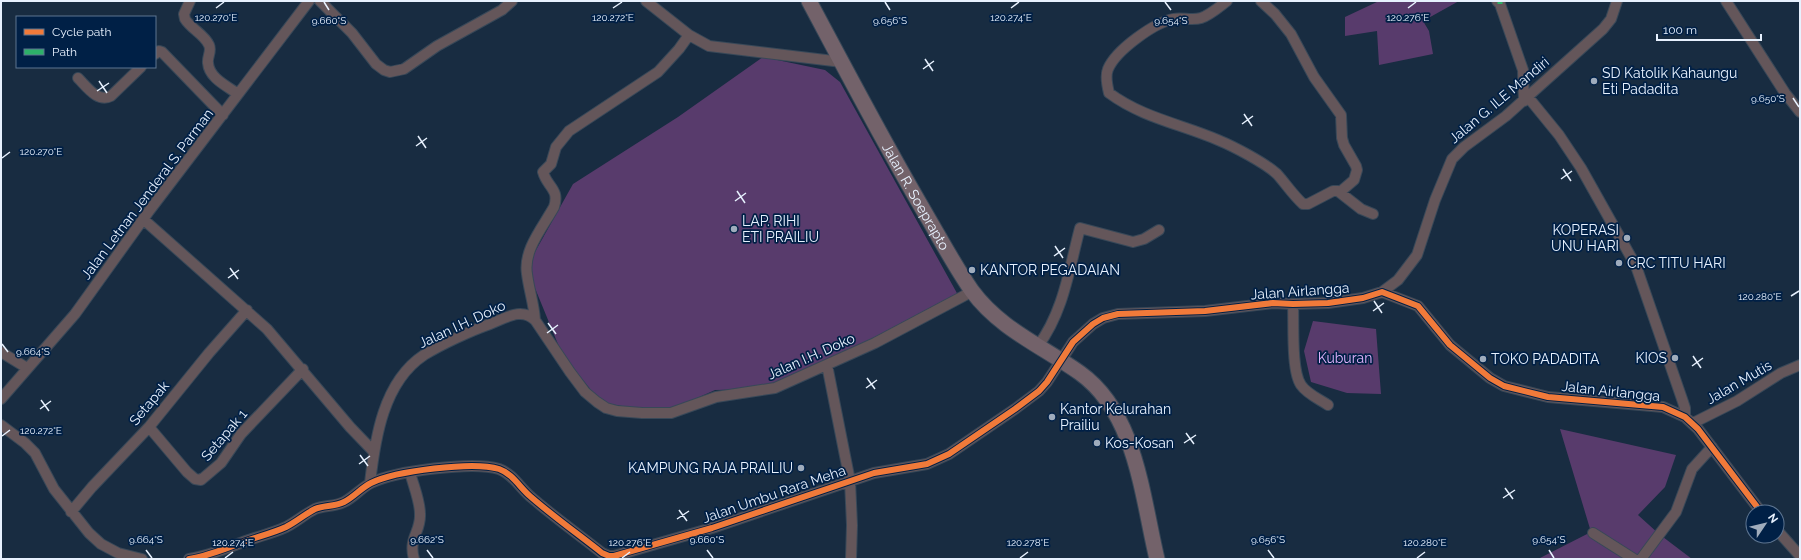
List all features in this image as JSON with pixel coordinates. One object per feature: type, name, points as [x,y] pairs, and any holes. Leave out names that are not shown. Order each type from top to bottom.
[{"type":"highway","name":"Jalan R. Soeprapto","points":[[809,1],[890,154],[973,291],[1001,322],[1091,381],[1102,392],[1118,414],[1127,436],[1157,559]]},
{"type":"street","points":[[190,1],[184,14],[185,19],[209,45],[210,53],[207,62],[209,70],[217,79],[238,94]]},
{"type":"street","name":"Jalan Letnan Jenderal S. Parman","points":[[1,399],[75,314],[143,219],[309,1]]},
{"type":"street","points":[[320,1],[352,33],[376,64],[384,70],[390,72],[404,69],[437,46],[502,10],[512,1]]},
{"type":"street","points":[[646,1],[689,35],[709,46],[842,62]]},
{"type":"street","points":[[1227,1],[1200,19],[1176,18],[1168,20],[1156,26],[1117,55],[1107,70],[1106,81],[1109,93],[1132,108],[1219,141],[1262,164],[1276,174],[1303,204],[1308,204],[1333,191],[1340,192],[1358,207],[1373,214]]},
{"type":"street","points":[[1261,1],[1275,14],[1291,34],[1314,77],[1342,115],[1342,138],[1357,170],[1354,180],[1340,192]]},
{"type":"street","name":"Jalan G. ILE Mandiri","points":[[1382,292],[1398,280],[1417,256],[1435,200],[1452,159],[1464,147],[1493,127],[1526,99],[1608,24],[1617,1]]},
{"type":"street","points":[[1726,1],[1785,93],[1800,112]]},
{"type":"street","points":[[1499,2],[1524,74],[1526,99],[1559,135],[1581,168],[1636,266],[1689,420]]},
{"type":"street","points":[[535,320],[534,303],[526,273],[527,262],[538,234],[554,207],[556,200],[555,193],[543,172],[551,164],[556,147],[569,130],[658,72],[679,49],[689,35]]},
{"type":"street","points":[[156,53],[159,51],[162,52],[223,115]]},
{"type":"street","points":[[78,78],[100,98],[106,99],[140,68]]},
{"type":"street","points":[[143,219],[267,329],[374,452]]},
{"type":"street","points":[[1038,346],[1049,332],[1061,304],[1080,228],[1133,242],[1144,239],[1159,230]]},
{"type":"street","name":"Jalan I.H. Doko","points":[[370,483],[376,436],[382,416],[397,384],[404,374],[423,355],[517,313],[529,315],[535,320],[555,351],[585,392],[606,408],[617,411],[642,413],[671,412],[716,397],[775,388],[895,333],[973,291]]},
{"type":"street","name":"Jalan Airlangga","points":[[1060,360],[1068,348],[1086,330],[1102,318],[1118,314],[1140,312],[1205,311],[1274,303],[1294,304],[1354,300],[1382,292],[1418,306],[1450,345],[1490,378],[1504,386],[1548,397],[1663,407],[1689,420],[1712,447],[1755,504]]},
{"type":"street","points":[[1294,304],[1294,355],[1298,381],[1307,391],[1328,405]]},
{"type":"street","name":"Setapak","points":[[71,512],[92,487],[149,427],[209,353],[247,310]]},
{"type":"street","points":[[1,352],[27,368]]},
{"type":"street","name":"Jalan Umbu Rara Meha","points":[[370,483],[410,472],[439,468],[470,467],[499,469],[509,474],[529,496],[555,517],[602,553],[611,556],[712,528],[874,473],[927,464],[949,454],[1039,391],[1048,382],[1060,360]]},
{"type":"street","points":[[827,365],[850,481],[852,525],[851,559]]},
{"type":"street","name":"Jalan Mutis","points":[[1689,420],[1737,401],[1781,373],[1799,368]]},
{"type":"street","name":"Setapak 1","points":[[149,427],[186,472],[195,479],[201,480],[221,463],[241,434],[302,369]]},
{"type":"street","points":[[1,426],[25,443],[35,453],[54,489],[89,533],[101,544],[118,553],[142,559]]},
{"type":"street","points":[[1641,559],[1676,512],[1692,469],[1712,447]]},
{"type":"street","points":[[410,472],[420,513],[420,522],[411,548],[414,559]]},
{"type":"street","points":[[189,559],[223,551],[288,526],[320,507],[335,506],[345,502],[356,496],[370,483]]},
{"type":"street","points":[[1593,533],[1634,559]]},
{"type":"street","points":[[1785,539],[1800,556]]},
{"type":"green space","points":[[1379,1],[1459,1],[1423,21],[1429,31],[1433,54],[1379,65],[1377,31],[1345,36],[1345,17]]},
{"type":"green space","name":"LAP. RIHI ETI PRAILIU","points":[[763,57],[825,70],[840,82],[958,295],[876,338],[763,389],[715,390],[673,410],[640,409],[604,403],[595,395],[562,354],[530,276],[531,259],[573,184],[678,117]]},
{"type":"green space","name":"Kuburan","points":[[1313,321],[1376,329],[1381,394],[1347,393],[1311,382],[1304,351]]},
{"type":"green space","points":[[1560,429],[1676,455],[1665,487],[1638,515],[1659,534],[1692,559],[1538,559],[1591,532]]},
{"type":"cycle path","points":[[189,559],[211,554],[281,529],[315,509],[337,505],[344,502],[367,485],[382,479],[434,468],[471,466],[487,467],[504,471],[540,504],[602,553],[609,556],[614,556],[712,528],[874,473],[927,464],[949,454],[1039,391],[1047,382],[1073,342],[1093,324],[1103,318],[1118,314],[1205,311],[1273,303],[1328,303],[1363,298],[1382,292],[1418,306],[1450,345],[1490,378],[1504,386],[1548,397],[1663,407],[1685,417],[1698,429],[1755,504]]},
{"type":"place","name":"SD Katolik Kahaungu Eti Padadita","points":[[1594,81]]},
{"type":"place","name":"LAP. RIHI ETI PRAILIU","points":[[734,229]]},
{"type":"place","name":"KOPERASI UNU HARI","points":[[1627,238]]},
{"type":"place","name":"CRC TITU HARI","points":[[1619,263]]},
{"type":"place","name":"KANTOR PEGADAIAN","points":[[972,270]]},
{"type":"place","name":"KIOS","points":[[1675,358]]},
{"type":"place","name":"TOKO PADADITA","points":[[1483,359]]},
{"type":"place","name":"Kantor Kelurahan Prailiu","points":[[1052,417]]},
{"type":"place","name":"Kos-Kosan","points":[[1097,443]]},
{"type":"place","name":"KAMPUNG RAJA PRAILIU","points":[[801,468]]}]
